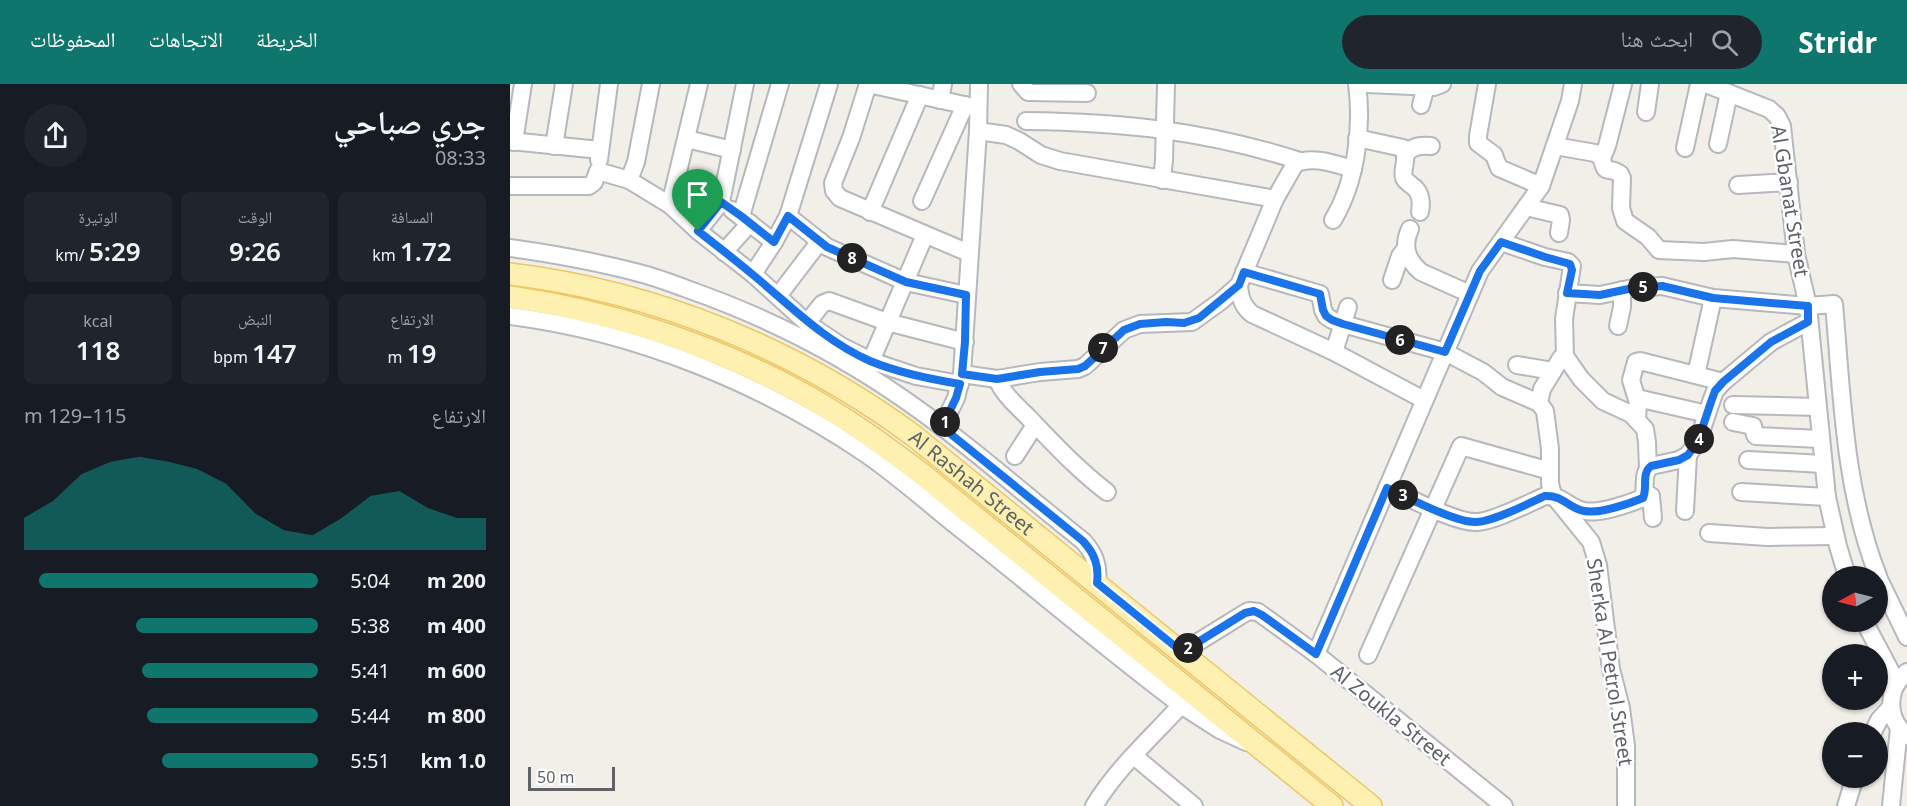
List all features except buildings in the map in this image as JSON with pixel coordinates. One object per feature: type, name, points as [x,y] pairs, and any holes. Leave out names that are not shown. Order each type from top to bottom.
[{"type":"main road","name":"Al Rashah Street","points":[[510,274],[593,288],[676,311],[734,333],[789,358],[845,389],[887,416],[1371,806]]},
{"type":"main road","name":"Al Rashah Street","points":[[510,297],[554,304],[619,320],[687,341],[742,363],[797,390],[831,410],[876,439],[922,474],[1332,806]]},
{"type":"street","points":[[524,84],[512,142],[600,150]]},
{"type":"street","points":[[554,146],[564,84]]},
{"type":"street","points":[[510,186],[589,186],[594,182],[598,171],[609,84]]},
{"type":"street","points":[[629,180],[636,162],[651,84]]},
{"type":"street","points":[[670,205],[699,84]]},
{"type":"street","points":[[698,231],[721,202],[746,84]]},
{"type":"street","points":[[724,252],[746,219],[780,84]]},
{"type":"street","points":[[753,274],[788,216],[829,84]]},
{"type":"street","points":[[969,253],[840,198],[834,191],[833,183],[851,138],[868,84],[920,95],[941,92],[972,106]]},
{"type":"street","points":[[922,201],[972,106],[979,84]]},
{"type":"street","points":[[1021,84],[1028,92],[1088,88],[1085,122]]},
{"type":"street","points":[[1162,180],[1166,84]]},
{"type":"street","points":[[1333,220],[1345,196],[1353,168],[1359,102],[1357,84]]},
{"type":"street","points":[[1367,84],[1434,85]]},
{"type":"street","points":[[1487,84],[1478,143],[1494,155],[1499,168],[1541,186]]},
{"type":"street","points":[[1316,654],[1480,271],[1541,186],[1556,146],[1573,84]]},
{"type":"street","points":[[1623,84],[1602,158],[1605,169],[1617,171],[1622,178],[1620,208],[1625,221],[1648,237],[1659,250],[1704,252],[1733,249],[1796,254]]},
{"type":"street","points":[[1646,112],[1650,84]]},
{"type":"street","points":[[1685,148],[1699,84]]},
{"type":"street","name":"Al Gbanat Street","points":[[1706,84],[1732,90],[1769,109],[1778,116],[1782,126],[1790,182],[1796,254],[1808,314],[1827,497],[1844,566]]},
{"type":"street","points":[[1421,105],[1434,85]]},
{"type":"street","points":[[1718,144],[1732,90]]},
{"type":"street","points":[[870,212],[920,95]]},
{"type":"street","points":[[942,427],[956,398],[961,379],[965,342],[966,295],[978,131],[972,106]]},
{"type":"street","points":[[1026,121],[1085,122],[1165,129],[1262,149],[1300,161],[1323,162],[1353,168]]},
{"type":"street","points":[[978,131],[1006,135],[1041,155],[1060,162],[1275,199]]},
{"type":"street","points":[[1357,138],[1401,146],[1406,153],[1405,179],[1418,190],[1420,212]]},
{"type":"street","points":[[687,139],[732,150]]},
{"type":"street","points":[[1406,153],[1418,146],[1431,146]]},
{"type":"street","points":[[1556,146],[1595,153],[1602,158]]},
{"type":"street","points":[[1300,161],[1290,170],[1275,199],[1242,278],[1240,297],[1244,308],[1424,400]]},
{"type":"street","points":[[598,171],[629,180],[670,205],[698,231],[753,274],[807,323],[841,346],[871,361],[916,376],[997,379],[1078,369],[1085,366],[1124,330],[1140,324],[1192,322],[1242,278]]},
{"type":"street","points":[[1738,185],[1790,182]]},
{"type":"street","points":[[721,202],[774,242]]},
{"type":"street","points":[[1526,207],[1560,215],[1559,233]]},
{"type":"street","points":[[788,216],[827,247],[906,282],[966,295]]},
{"type":"street","points":[[1410,229],[1406,238],[1406,248],[1413,264],[1421,272],[1470,294]]},
{"type":"street","points":[[871,361],[925,235]]},
{"type":"street","points":[[777,296],[820,241]]},
{"type":"street","points":[[1387,488],[1433,509],[1476,523],[1545,496],[1553,495],[1583,511],[1593,511],[1635,501],[1643,498],[1646,493],[1648,469],[1645,429],[1631,414],[1603,401],[1581,379],[1565,356],[1564,319],[1572,270],[1570,264],[1501,242]]},
{"type":"street","points":[[510,248],[641,273],[746,311],[838,357],[904,399],[942,427],[1083,541],[1097,565],[1097,583]]},
{"type":"street","points":[[1392,280],[1400,256],[1406,248]]},
{"type":"street","points":[[1242,278],[1320,294],[1326,316],[1343,324],[1445,352],[1484,372],[1502,387],[1539,403],[1545,411],[1548,426],[1550,484],[1553,495]]},
{"type":"street","points":[[1567,293],[1600,295],[1646,286],[1662,286],[1713,298],[1808,314]]},
{"type":"street","points":[[1618,326],[1622,290]]},
{"type":"street","points":[[1696,375],[1713,298]]},
{"type":"street","points":[[807,323],[822,304],[829,301],[887,322],[965,342]]},
{"type":"street","points":[[1648,469],[1651,466],[1679,460],[1688,455],[1698,441],[1715,391],[1723,382],[1808,314],[1834,304],[1850,474],[1859,519],[1874,566]]},
{"type":"street","points":[[1334,352],[1348,307]]},
{"type":"street","points":[[510,316],[557,323],[650,348],[737,382],[824,427],[867,455],[919,495],[1181,705],[1229,735],[1258,746]]},
{"type":"street","points":[[1539,403],[1542,389],[1561,358],[1565,356]]},
{"type":"street","points":[[1637,420],[1637,398],[1631,380],[1636,362],[1640,361],[1723,382]]},
{"type":"street","points":[[1517,365],[1553,371]]},
{"type":"street","points":[[997,379],[1002,390],[1035,425],[1083,474],[1107,492]]},
{"type":"street","points":[[1637,398],[1707,414]]},
{"type":"street","points":[[1733,405],[1817,407]]},
{"type":"street","points":[[1733,422],[1753,426],[1748,436],[1820,439]]},
{"type":"street","points":[[1015,456],[1035,425]]},
{"type":"street","points":[[1368,656],[1461,446],[1550,471]]},
{"type":"street","points":[[1685,511],[1688,455]]},
{"type":"street","points":[[1748,460],[1823,464]]},
{"type":"street","points":[[1741,492],[1827,497]]},
{"type":"street","points":[[1646,493],[1651,496],[1653,518]]},
{"type":"street","name":"Sherka Al Petrol Street","points":[[1553,495],[1591,542],[1598,565],[1611,669],[1621,708],[1626,746],[1626,806]]},
{"type":"street","points":[[1709,533],[1767,537],[1835,536]]},
{"type":"street","points":[[1888,598],[1907,637]]},
{"type":"street","name":"Al Zoukla Street","points":[[1182,652],[1245,613],[1258,612],[1316,654],[1504,806]]},
{"type":"street","points":[[1871,632],[1902,678],[1891,699],[1895,722],[1903,732],[1891,806]]},
{"type":"street","points":[[1094,806],[1106,786],[1181,705]]},
{"type":"street","points":[[1878,722],[1891,707]]},
{"type":"street","points":[[1134,756],[1194,806]]},
{"type":"street","points":[[1846,806],[1852,788]]},
{"type":"route","points":[[721,202],[774,242],[788,216],[827,247],[906,282],[966,295],[962,374],[997,379],[1078,369],[1085,366],[1124,330],[1140,324],[1192,322],[1239,285],[1244,272],[1320,294],[1326,316],[1343,324],[1445,352],[1480,271],[1501,242],[1558,261],[1568,262],[1572,270],[1567,293],[1600,295],[1646,286],[1662,286],[1713,298],[1808,306],[1808,322],[1771,342],[1723,382],[1715,391],[1698,441],[1688,455],[1679,460],[1651,466],[1648,469],[1646,493],[1643,498],[1614,507],[1583,511],[1553,495],[1545,496],[1476,523],[1433,509],[1387,488],[1316,654],[1254,611],[1245,613],[1182,652],[1097,583],[1097,565],[1094,556],[1083,541],[942,427],[960,384],[916,376],[871,361],[841,346],[807,323],[753,274],[698,231],[721,202]]}]
